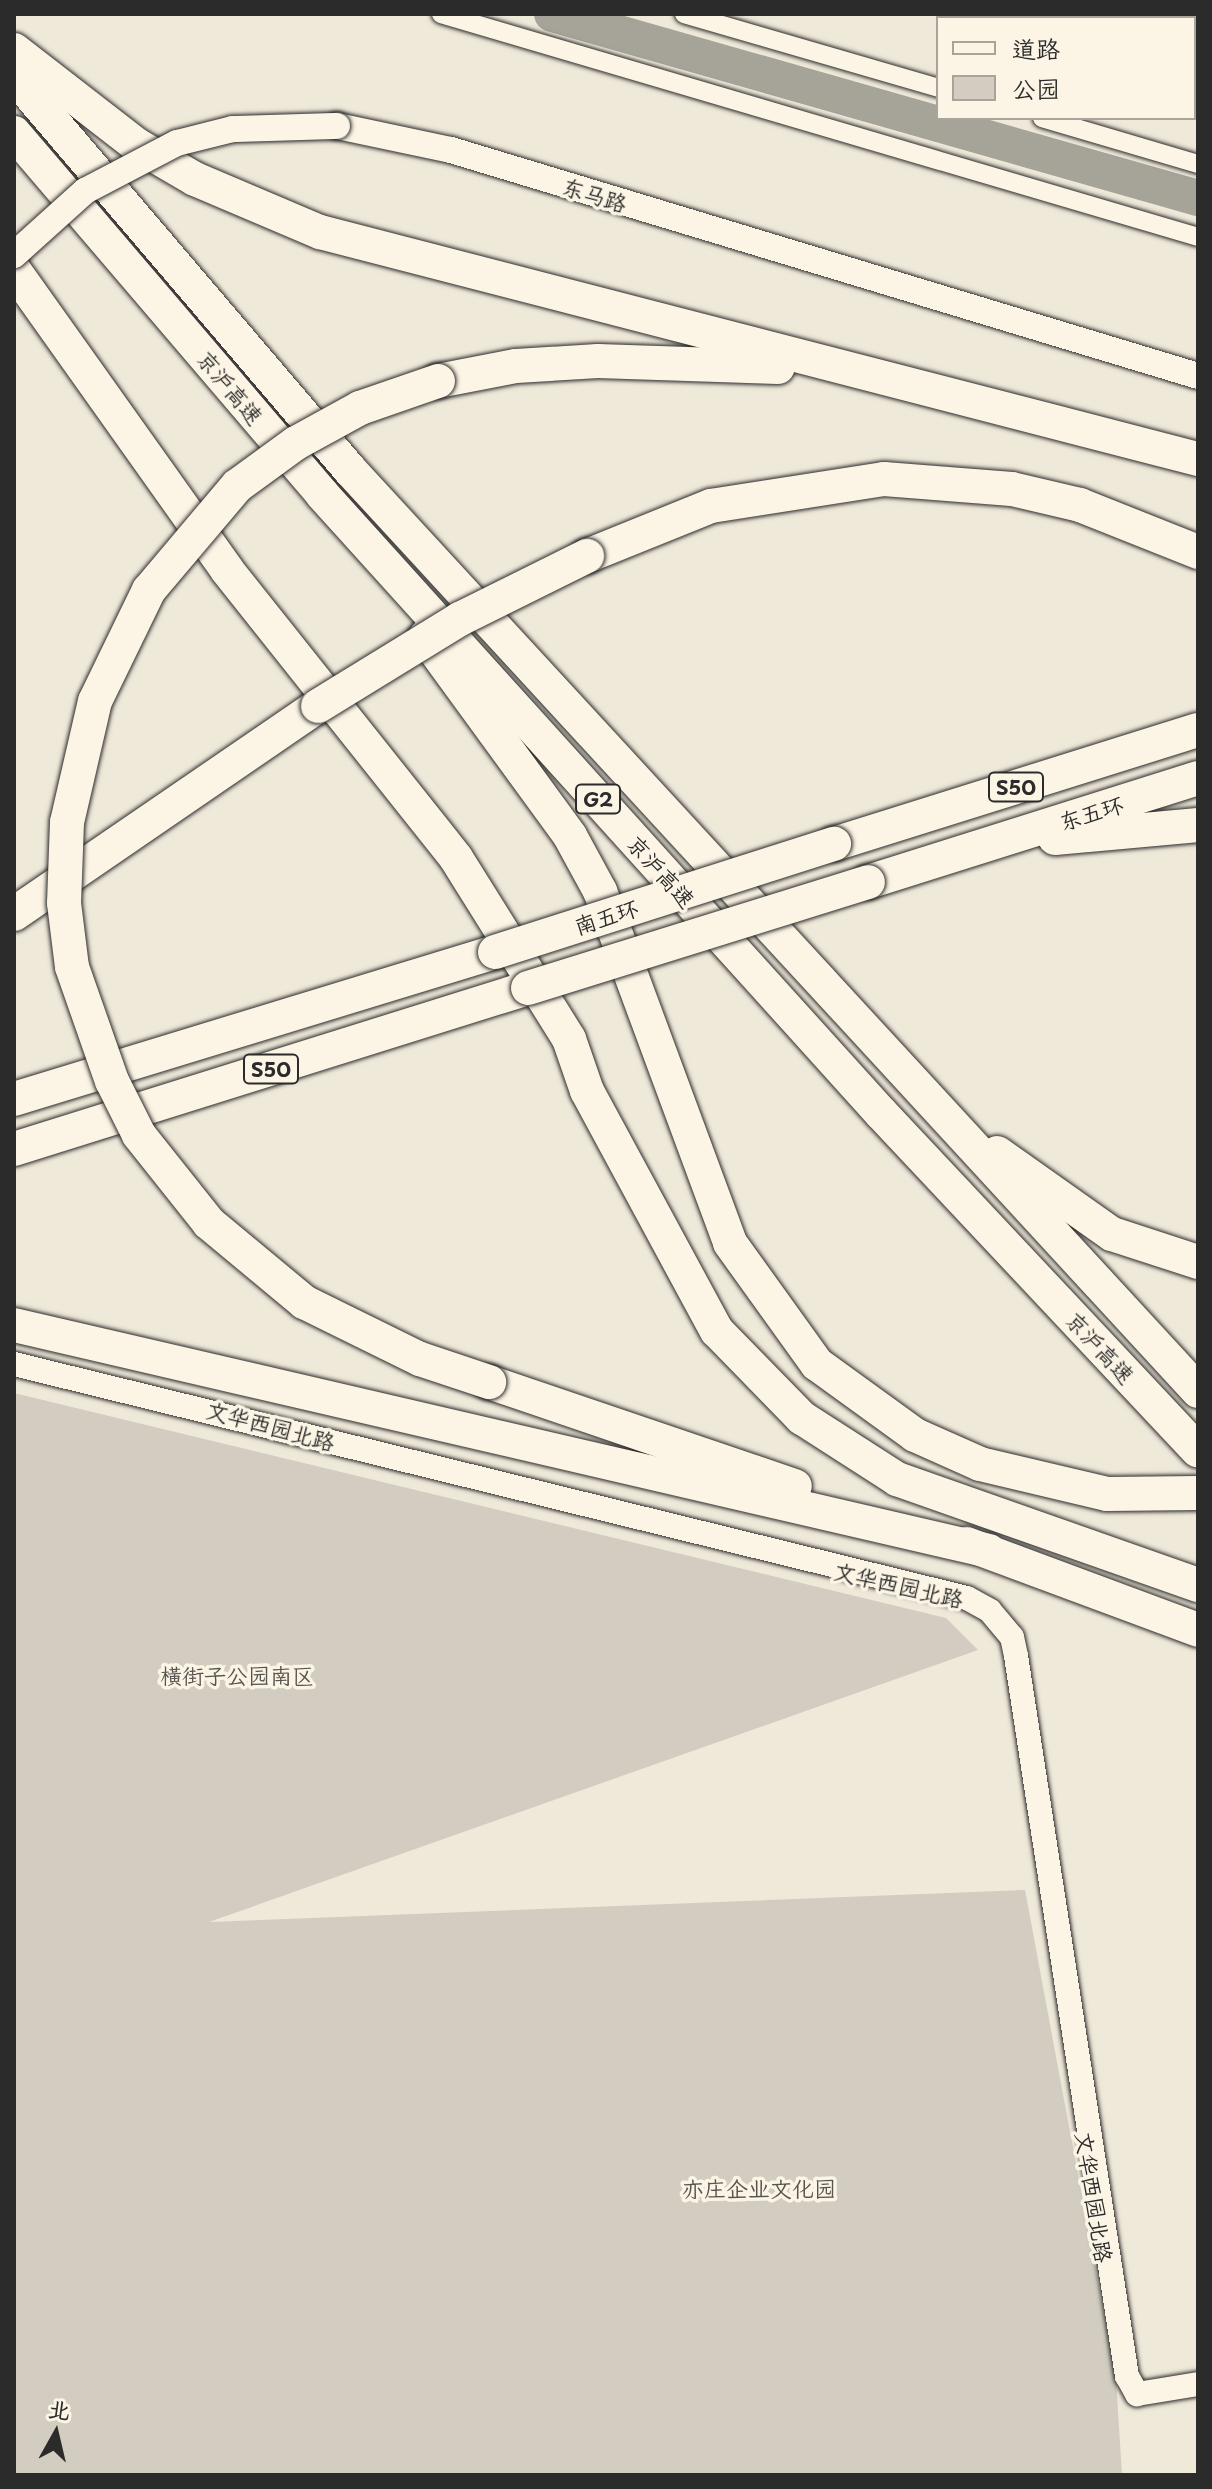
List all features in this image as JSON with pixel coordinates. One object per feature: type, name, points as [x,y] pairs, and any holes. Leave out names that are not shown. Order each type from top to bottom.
[{"type":"highway","points":[[14,50],[147,151],[306,227],[1198,459]]},
{"type":"highway","name":"京沪高速","points":[[14,76],[350,470],[912,1087],[1198,1391]]},
{"type":"highway","name":"京沪高速","points":[[14,133],[322,494],[881,1113],[1198,1451]]},
{"type":"highway","points":[[14,270],[227,570],[456,858],[569,1039],[606,1128],[717,1331],[802,1418],[897,1479],[1189,1581]]},
{"type":"highway","points":[[913,386],[680,361],[516,366],[438,381],[360,408],[296,443],[237,486],[149,590],[95,701],[67,822],[64,903],[72,967],[112,1081],[139,1135],[209,1223],[304,1302],[420,1359],[989,1551],[1198,1630]]},
{"type":"highway","points":[[14,914],[318,706],[460,619],[587,556],[711,506],[884,479],[1012,489],[1080,505],[1198,552]]},
{"type":"highway","points":[[322,494],[570,836],[631,966],[700,1177],[764,1296],[817,1364],[915,1435],[980,1464],[1107,1494],[1198,1493]]},
{"type":"highway","name":"南五环","points":[[14,1099],[495,952],[1198,730]]},
{"type":"highway","name":"东五环","points":[[983,846],[1198,778]]},
{"type":"highway","points":[[983,846],[1198,825]]},
{"type":"highway","name":"南五环","points":[[14,1149],[983,846]]},
{"type":"highway","points":[[912,1087],[1079,1214],[1154,1252],[1198,1262]]},
{"type":"highway","points":[[14,1325],[989,1551]]},
{"type":"main road","name":"东马路","points":[[14,255],[85,191],[177,143],[274,125],[337,126],[451,150],[1198,376]]},
{"type":"street","points":[[441,14],[1198,237]]},
{"type":"street","points":[[684,14],[936,87]]},
{"type":"street","points":[[1049,120],[1198,164]]},
{"type":"street","name":"文华西园北路","points":[[14,1364],[967,1598],[1004,1623],[1016,1656],[1127,2376],[1137,2394],[1198,2384]]},
{"type":"green space","name":"亦庄企业文化园","points":[[14,1393],[946,1618],[978,1650],[209,1922],[1025,1890],[1116,2379],[1122,2475],[14,2475]]},
{"type":"waterway","points":[[552,14],[1198,198]]},
{"type":"park label","name":"横街子公园南区","points":[[237,1675]]}]
